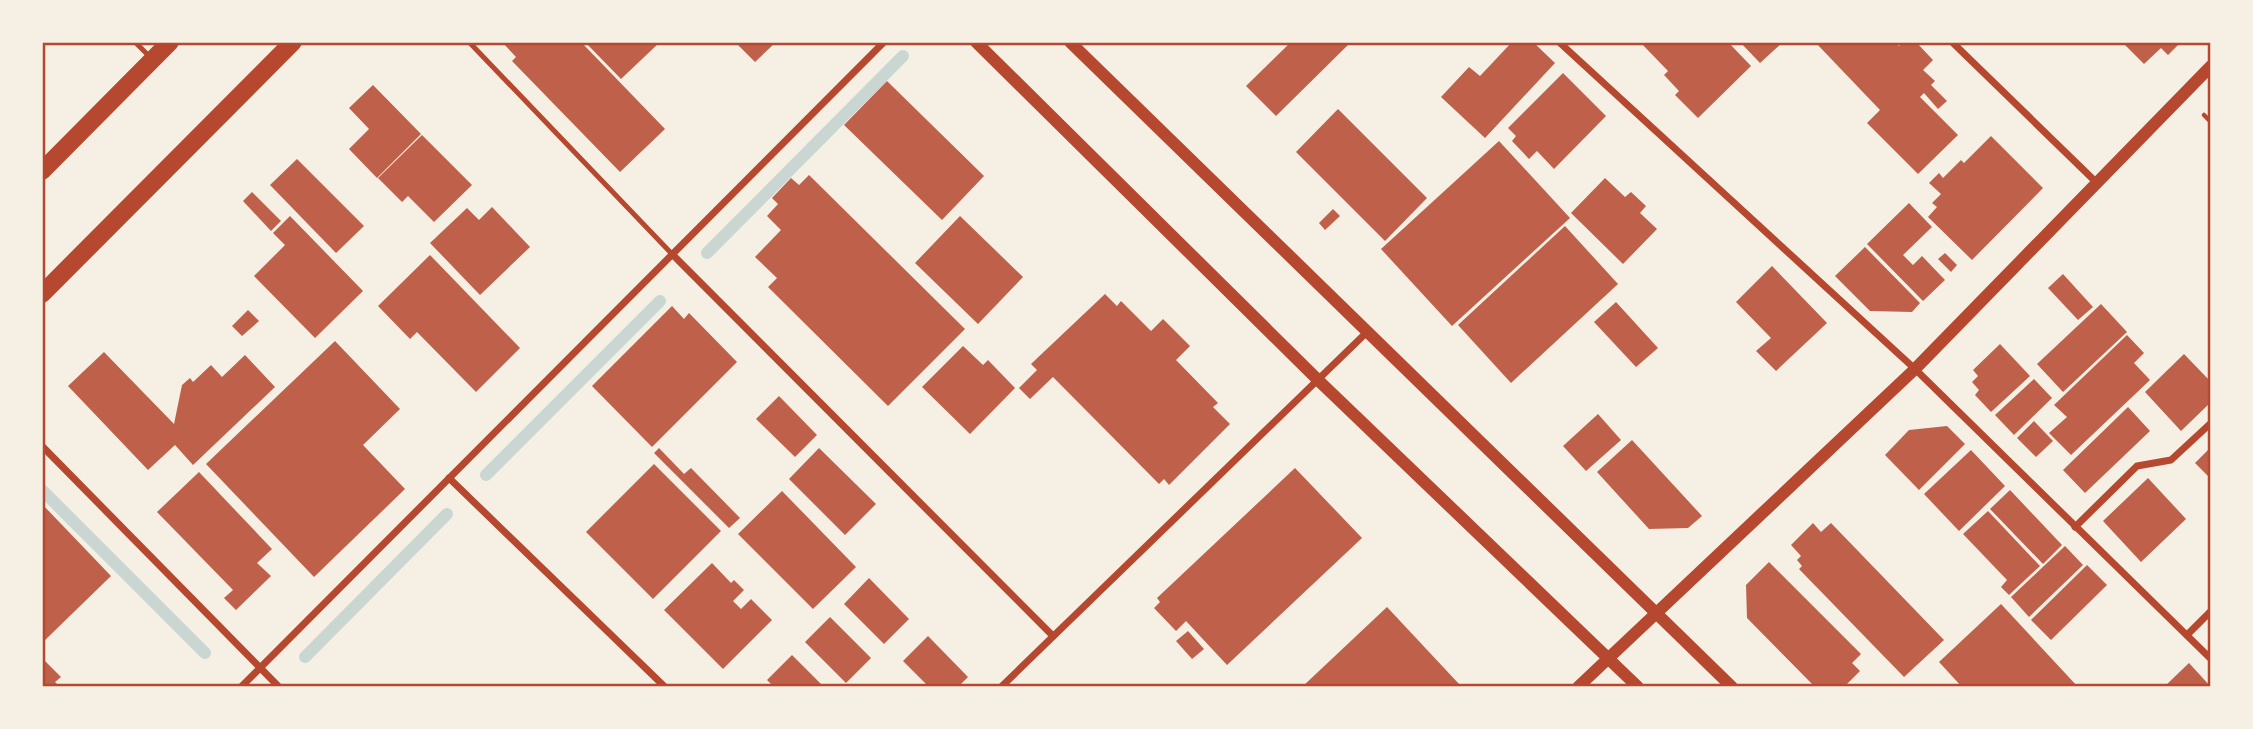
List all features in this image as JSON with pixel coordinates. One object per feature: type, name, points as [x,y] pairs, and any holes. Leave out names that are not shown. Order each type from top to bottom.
[{"type":"main road","points":[[42,171],[170,42]]},
{"type":"main road","points":[[42,294],[293,42]]},
{"type":"street","points":[[240,687],[884,42]]},
{"type":"street","points":[[976,42],[1318,380],[1638,687]]},
{"type":"street","points":[[1070,42],[1732,687]]},
{"type":"street","points":[[1559,42],[1915,369],[2211,659]]},
{"type":"street","points":[[1952,42],[2096,183]]},
{"type":"street","points":[[1578,687],[1915,369],[2211,66]]},
{"type":"street","points":[[672,254],[1053,636]]},
{"type":"street","points":[[1001,687],[1366,333]]},
{"type":"street","points":[[2075,527],[2137,466],[2171,460],[2211,423]]},
{"type":"street","points":[[42,446],[279,687]]},
{"type":"street","points":[[449,478],[665,687]]},
{"type":"street","points":[[2187,635],[2211,611]]},
{"type":"lane","points":[[135,42],[152,60]]},
{"type":"lane","points":[[469,42],[672,254]]},
{"type":"building","points":[[502,42],[581,42],[665,129],[620,172],[512,61],[516,57]]},
{"type":"building","points":[[585,42],[660,42],[621,79]]},
{"type":"building","points":[[735,42],[776,42],[755,62]]},
{"type":"building","points":[[1291,42],[1351,42],[1276,116],[1246,86]]},
{"type":"building","points":[[1512,42],[1533,42],[1555,63],[1485,138],[1441,97],[1469,67],[1480,76]]},
{"type":"building","points":[[1640,42],[1728,42],[1751,66],[1698,118],[1675,95],[1679,91],[1664,75],[1668,71]]},
{"type":"building","points":[[1740,42],[1783,42],[1760,63]]},
{"type":"building","points":[[1815,42],[1895,42],[1899,46],[1903,42],[1916,42],[1933,60],[1923,70],[1935,81],[1931,85],[1947,101],[1938,109],[1924,93],[1920,97],[1958,135],[1918,174],[1867,123],[1880,110]]},
{"type":"building","points":[[2122,42],[2181,42],[2168,55],[2161,48],[2144,64]]},
{"type":"building","points":[[1563,73],[1606,116],[1554,169],[1537,151],[1529,159],[1512,141],[1516,136],[1508,128]]},
{"type":"building","points":[[887,81],[984,176],[942,220],[844,125]]},
{"type":"building","points":[[373,85],[421,134],[377,178],[349,149],[369,129],[349,108]]},
{"type":"building","points":[[1338,109],[1427,198],[1385,241],[1296,152]]},
{"type":"building","points":[[422,135],[472,185],[434,222],[408,196],[402,202],[378,178]]},
{"type":"building","points":[[1991,136],[2043,188],[1972,260],[1928,217],[1937,207],[1932,203],[1941,194],[1929,183],[1939,173],[1943,178],[1961,160],[1964,163]]},
{"type":"building","points":[[1499,141],[1570,218],[1452,326],[1381,249]]},
{"type":"building","points":[[297,159],[364,226],[336,253],[270,185]]},
{"type":"building","points":[[809,175],[965,329],[888,406],[768,287],[777,278],[755,257],[781,230],[767,216],[778,204],[772,198],[791,178],[799,185]]},
{"type":"building","points":[[1605,178],[1625,197],[1631,192],[1646,206],[1640,213],[1657,229],[1623,264],[1571,213]]},
{"type":"building","points":[[252,192],[281,221],[271,231],[243,201]]},
{"type":"building","points":[[1909,203],[1932,227],[1903,255],[1913,265],[1922,256],[1945,280],[1923,301],[1867,244]]},
{"type":"building","points":[[492,207],[530,247],[480,295],[430,243],[467,208],[479,220]]},
{"type":"building","points":[[1333,209],[1340,216],[1325,230],[1319,223]]},
{"type":"building","points":[[290,216],[363,291],[315,338],[254,276],[285,245],[273,233]]},
{"type":"building","points":[[960,216],[1023,277],[978,324],[915,263]]},
{"type":"building","points":[[1565,226],[1618,284],[1511,383],[1458,325]]},
{"type":"building","points":[[1865,247],[1920,303],[1912,312],[1870,311],[1835,276]]},
{"type":"building","points":[[1945,253],[1957,265],[1951,272],[1938,259]]},
{"type":"building","points":[[430,255],[520,348],[476,392],[417,332],[410,339],[378,306]]},
{"type":"building","points":[[1772,266],[1827,323],[1776,371],[1756,351],[1771,338],[1736,302]]},
{"type":"building","points":[[2063,274],[2093,307],[2078,320],[2048,288]]},
{"type":"building","points":[[1105,294],[1117,306],[1121,301],[1151,331],[1163,319],[1190,346],[1176,360],[1218,403],[1213,407],[1230,424],[1169,485],[1164,479],[1159,484],[1053,377],[1030,399],[1019,388],[1037,370],[1031,364]]},
{"type":"building","points":[[1616,302],[1658,348],[1636,367],[1594,322]]},
{"type":"building","points":[[2101,304],[2127,332],[2063,392],[2037,364]]},
{"type":"building","points":[[672,306],[684,319],[689,313],[737,362],[652,447],[592,386]]},
{"type":"building","points":[[248,310],[259,321],[242,336],[232,326]]},
{"type":"building","points":[[2127,335],[2144,353],[2134,363],[2150,380],[2071,455],[2049,433],[2067,417],[2054,405]]},
{"type":"building","points":[[335,341],[400,409],[363,445],[405,489],[314,577],[206,464]]},
{"type":"building","points":[[2000,344],[2030,376],[1991,412],[1975,395],[1979,390],[1972,382],[1978,376],[1973,370]]},
{"type":"building","points":[[963,346],[983,365],[988,360],[1015,388],[970,434],[922,387]]},
{"type":"building","points":[[104,352],[174,424],[182,385],[190,378],[193,382],[211,365],[222,377],[245,355],[275,387],[193,465],[175,445],[148,470],[68,386]]},
{"type":"building","points":[[2184,354],[2211,382],[2211,402],[2181,431],[2145,392]]},
{"type":"building","points":[[2034,379],[2052,398],[2014,435],[1995,415]]},
{"type":"building","points":[[779,396],[817,435],[795,457],[756,419]]},
{"type":"building","points":[[2128,407],[2150,431],[2085,493],[2063,470]]},
{"type":"building","points":[[1598,414],[1621,440],[1586,471],[1563,446]]},
{"type":"building","points":[[2034,421],[2053,441],[2036,457],[2017,438]]},
{"type":"building","points":[[1947,426],[1965,444],[1919,490],[1885,455],[1909,430]]},
{"type":"building","points":[[1632,440],[1702,516],[1688,528],[1649,529],[1597,472]]},
{"type":"building","points":[[2211,447],[2211,479],[2195,463]]},
{"type":"building","points":[[659,448],[684,474],[691,468],[740,518],[729,528],[654,453]]},
{"type":"building","points":[[819,448],[876,504],[845,535],[789,479]]},
{"type":"building","points":[[1971,450],[2005,486],[1959,531],[1924,494]]},
{"type":"building","points":[[654,464],[721,531],[653,599],[586,532]]},
{"type":"building","points":[[1295,468],[1362,538],[1227,665],[1186,621],[1176,631],[1154,608],[1160,602],[1157,598]]},
{"type":"building","points":[[199,472],[272,549],[257,563],[271,576],[236,610],[224,598],[233,590],[157,512]]},
{"type":"building","points":[[2148,478],[2186,519],[2141,562],[2103,521]]},
{"type":"building","points":[[2010,490],[2062,545],[2043,564],[1990,509]]},
{"type":"building","points":[[782,491],[856,567],[813,609],[738,534]]},
{"type":"building","points":[[42,504],[111,576],[42,643]]},
{"type":"building","points":[[1988,511],[2040,566],[2009,595],[2001,587],[2007,580],[1963,534]]},
{"type":"building","points":[[1813,523],[1821,532],[1831,523],[1944,640],[1904,677],[1799,569],[1802,566],[1797,560],[1801,556],[1791,545]]},
{"type":"building","points":[[2065,546],[2083,565],[2029,617],[2011,597]]},
{"type":"building","points":[[1769,562],[1861,654],[1852,663],[1860,671],[1844,687],[1831,684],[1828,687],[1815,687],[1747,618],[1746,585]]},
{"type":"building","points":[[712,563],[731,583],[734,580],[744,590],[733,601],[741,609],[751,599],[772,620],[723,669],[664,610]]},
{"type":"building","points":[[2087,565],[2107,585],[2051,640],[2031,620]]},
{"type":"building","points":[[869,578],[909,619],[884,644],[844,604]]},
{"type":"building","points":[[2001,604],[2078,687],[1962,687],[1939,662]]},
{"type":"building","points":[[1387,607],[1459,684],[1456,687],[1302,687]]},
{"type":"building","points":[[830,617],[871,658],[846,683],[805,642]]},
{"type":"building","points":[[1188,631],[1204,649],[1192,659],[1176,641]]},
{"type":"building","points":[[928,636],[968,677],[958,687],[929,687],[903,661]]},
{"type":"building","points":[[792,655],[824,687],[774,687],[767,680]]},
{"type":"building","points":[[42,658],[61,677],[55,682],[60,687],[42,687]]},
{"type":"building","points":[[2189,663],[2211,687],[2164,687]]},
{"type":"waterway","points":[[707,253],[903,56]]},
{"type":"waterway","points":[[486,475],[660,301]]},
{"type":"waterway","points":[[42,490],[205,653]]},
{"type":"waterway","points":[[305,657],[447,514]]}]
